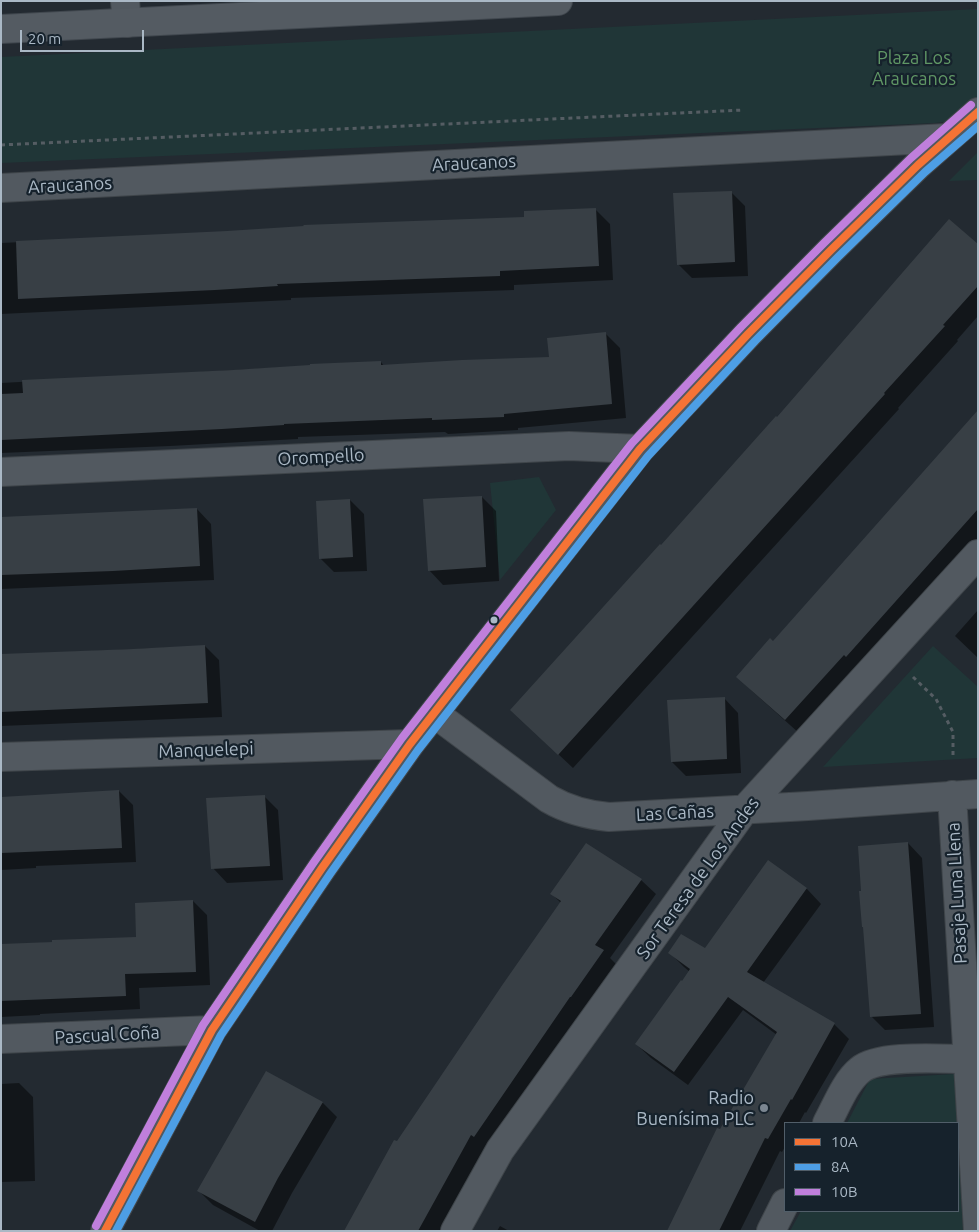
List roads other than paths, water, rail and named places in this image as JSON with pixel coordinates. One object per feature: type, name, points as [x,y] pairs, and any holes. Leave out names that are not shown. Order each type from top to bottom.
[{"type":"main road","points":[[1,29],[126,12],[558,1]]},
{"type":"street","points":[[105,1231],[212,1030],[322,868],[434,713],[640,450],[755,327],[831,250],[918,165],[978,112]]},
{"type":"street","name":"Araucanos","points":[[1,188],[947,138]]},
{"type":"street","name":"Orompello","points":[[1,472],[568,446],[640,450]]},
{"type":"street","name":"Sor Teresa de Los Andes","points":[[455,1231],[500,1150],[745,809],[978,554]]},
{"type":"street","name":"Las Cañas","points":[[434,713],[549,799],[576,812],[592,816],[609,817],[808,806],[965,794]]},
{"type":"street","name":"Manquelepi","points":[[1,757],[410,744]]},
{"type":"street","name":"Pasaje Luna Llena","points":[[965,794],[967,1059],[978,1231]]},
{"type":"street","name":"Pascual Coña","points":[[1,1040],[212,1030]]},
{"type":"street","points":[[829,1122],[849,1082],[861,1069],[876,1062],[898,1059],[967,1059]]},
{"type":"street","points":[[771,1231],[784,1206]]},
{"type":"place","name":"Radio Buenísima PLC","points":[[764,1108]]},
{"type":"park label","name":"Plaza Los Araucanos","points":[[914,68]]}]
